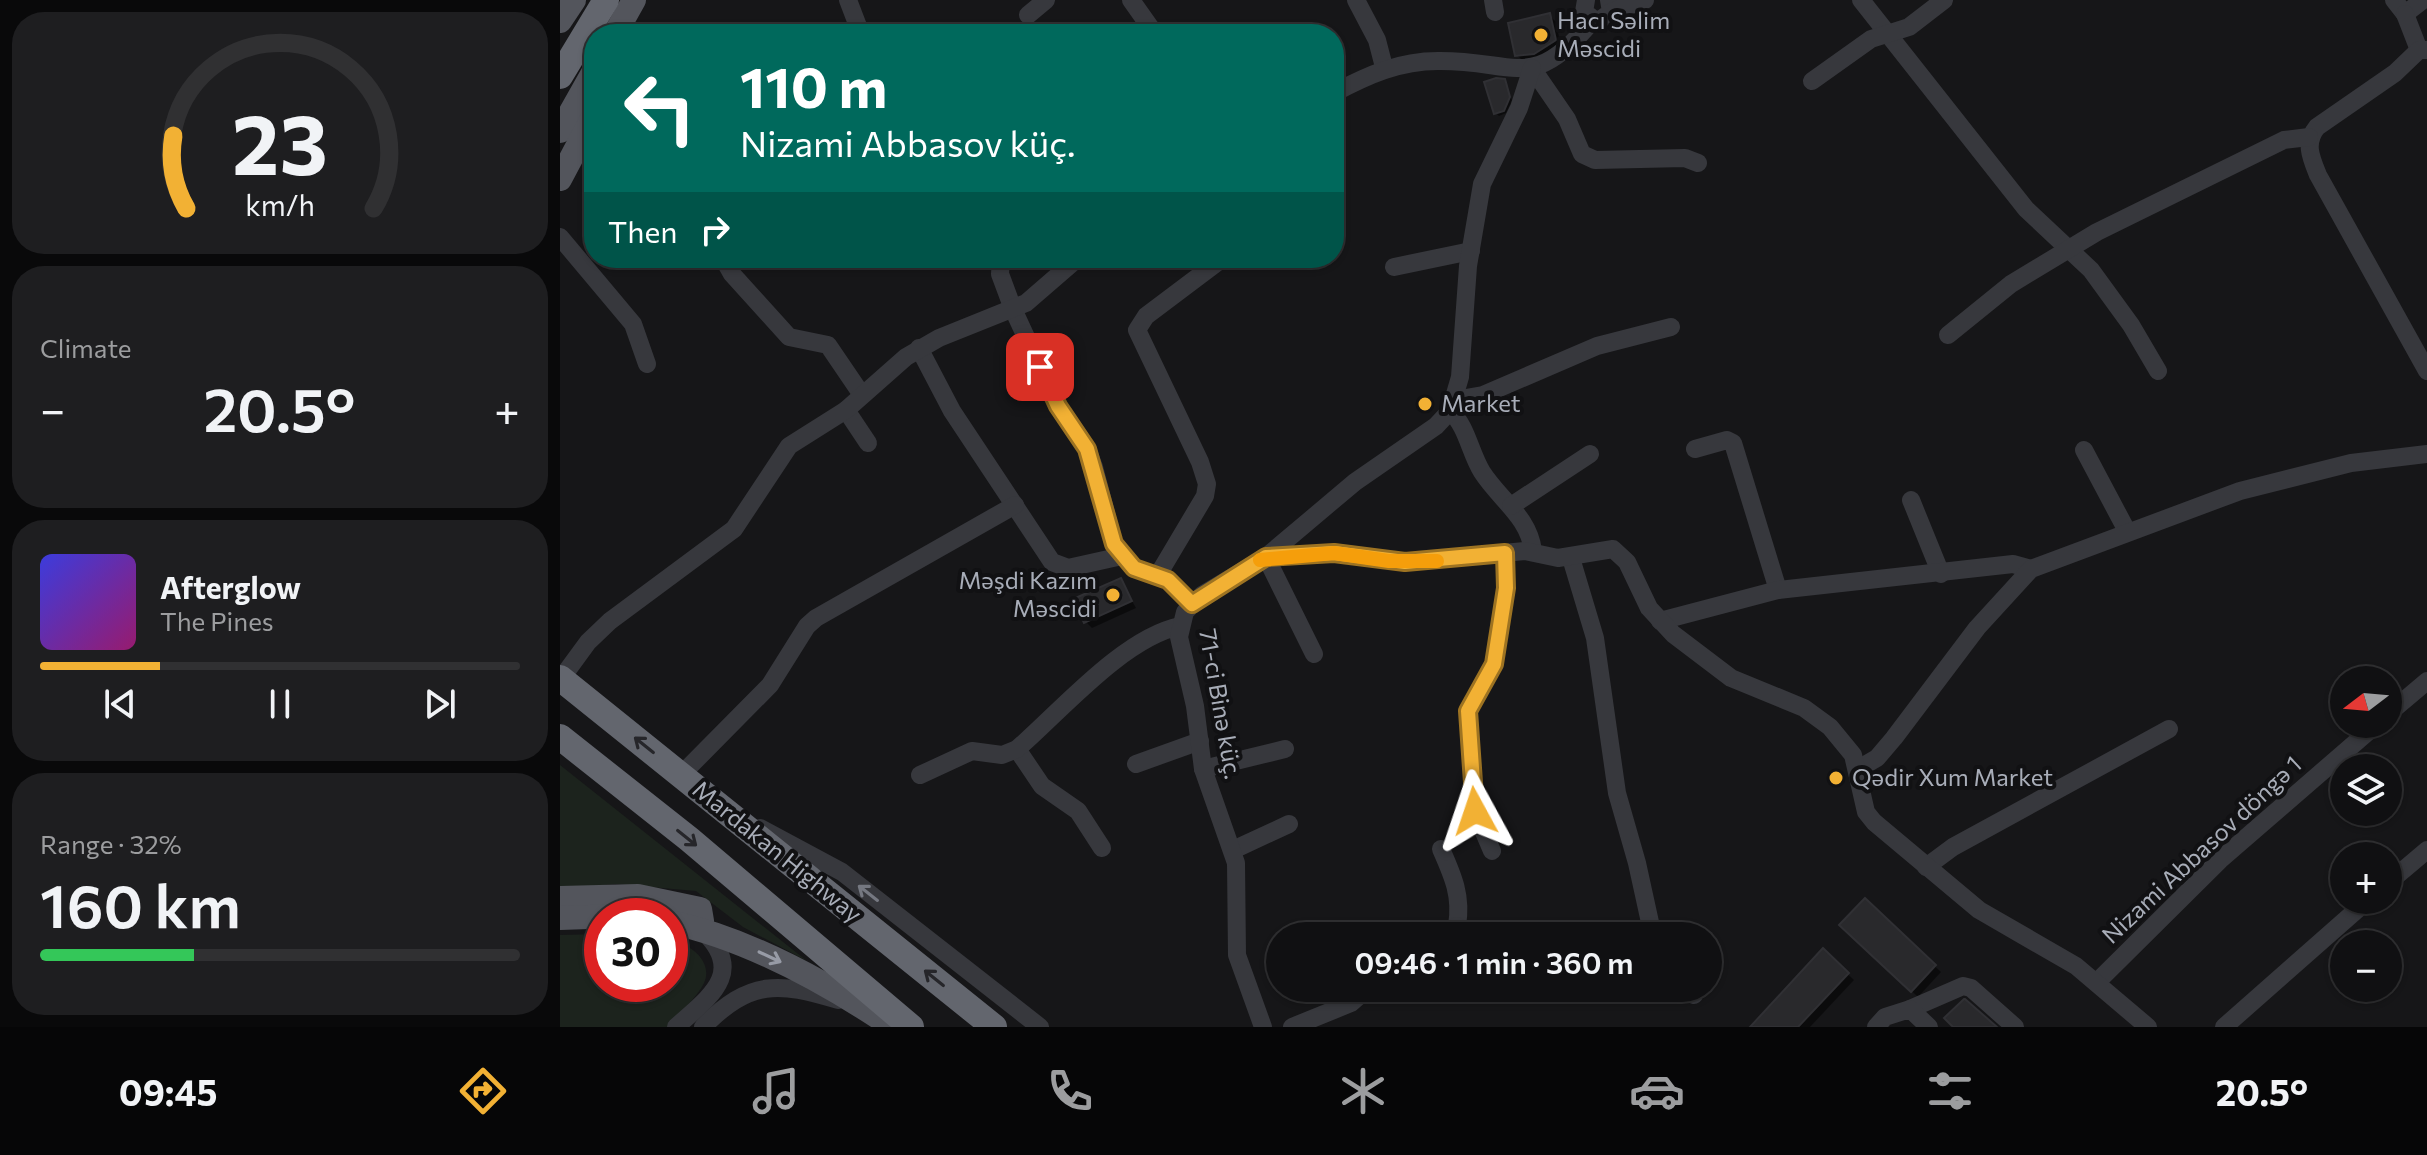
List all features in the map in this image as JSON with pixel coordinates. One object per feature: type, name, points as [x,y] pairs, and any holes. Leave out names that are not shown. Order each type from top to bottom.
[{"type":"highway","points":[[591,24],[606,0]]},
{"type":"highway","points":[[560,76],[584,36]]},
{"type":"highway","name":"Mardakan Highway","points":[[560,678],[994,1027]]},
{"type":"highway","name":"Mardakan Highway","points":[[560,737],[689,839],[911,1027]]},
{"type":"main road","points":[[560,21],[574,0]]},
{"type":"main road","points":[[621,24],[634,0]]},
{"type":"main road","points":[[638,24],[645,0]]},
{"type":"main road","points":[[560,131],[584,89]]},
{"type":"main road","points":[[560,179],[584,134]]},
{"type":"main road","points":[[560,898],[648,898]]},
{"type":"main road","points":[[688,906],[700,909],[704,916],[700,924],[688,926]]},
{"type":"main road","points":[[560,918],[584,917]]},
{"type":"main road","points":[[688,927],[766,955],[864,1007],[893,1027]]},
{"type":"street","points":[[848,0],[857,24]]},
{"type":"street","points":[[1028,15],[1046,0]]},
{"type":"street","points":[[1131,0],[1148,24]]},
{"type":"street","points":[[1356,0],[1377,40],[1384,67]]},
{"type":"street","points":[[1585,0],[1584,12],[1592,21],[1603,21],[1610,6],[1645,0]]},
{"type":"street","points":[[1861,0],[2018,199],[2071,249],[2109,293],[2158,371]]},
{"type":"street","points":[[1812,81],[1871,39],[1917,22],[1944,0]]},
{"type":"street","points":[[1948,335],[2011,284],[2123,216],[2284,140],[2309,137],[2357,97],[2395,73],[2423,50],[2400,7],[2423,0]]},
{"type":"street","points":[[1344,88],[1384,67],[1436,61],[1532,68],[1563,54],[1592,21]]},
{"type":"street","points":[[1532,68],[1557,101],[1587,158],[1685,158],[1698,163]]},
{"type":"street","points":[[1192,604],[1266,557],[1355,482],[1436,426],[1452,405],[1462,364],[1471,251],[1482,184],[1519,108],[1532,68]]},
{"type":"street","points":[[2309,137],[2311,158],[2318,175],[2427,371]]},
{"type":"street","points":[[560,237],[584,266]]},
{"type":"street","points":[[1394,267],[1471,251]]},
{"type":"street","points":[[586,268],[633,324],[647,364]]},
{"type":"street","points":[[729,268],[789,337],[828,345],[862,395]]},
{"type":"street","points":[[919,348],[952,411],[1052,562],[1060,567],[1122,556],[1108,527],[1087,449],[1058,406],[1013,309],[1000,268]]},
{"type":"street","points":[[560,678],[588,642],[610,621],[734,529],[789,446],[846,410],[919,348],[1013,309],[1065,268]]},
{"type":"street","points":[[1158,575],[1198,508],[1207,484],[1200,462],[1137,330],[1146,316],[1210,268]]},
{"type":"street","points":[[1452,405],[1483,395],[1597,346],[1671,327]]},
{"type":"street","points":[[1452,405],[1484,475],[1530,532],[1533,551]]},
{"type":"street","points":[[846,410],[868,443]]},
{"type":"street","points":[[1695,449],[1727,440],[1733,443],[1778,590]]},
{"type":"street","points":[[2084,450],[2127,531]]},
{"type":"street","points":[[1511,506],[1590,454]]},
{"type":"street","points":[[1858,769],[1877,758],[1977,628],[2031,569],[2240,491],[2301,474],[2427,454]]},
{"type":"street","points":[[1911,500],[1941,574]]},
{"type":"street","points":[[681,775],[770,685],[807,626],[816,618],[1015,505]]},
{"type":"street","points":[[1266,557],[1334,553],[1405,562],[1533,551],[1571,558],[1606,549],[1617,551],[1660,621],[1731,678],[1804,708],[1830,727],[1853,755],[1866,812],[1926,867],[1995,922],[2098,981],[2148,1027]]},
{"type":"street","points":[[1492,851],[1475,811],[1468,711],[1494,664],[1506,588],[1505,553]]},
{"type":"street","name":"71-ci Binə küç.","points":[[1122,556],[1134,568],[1158,575],[1178,588],[1192,604],[1180,626],[1203,769],[1233,850],[1238,884],[1237,955],[1263,1027]]},
{"type":"street","points":[[1266,557],[1314,654]]},
{"type":"street","points":[[1571,558],[1595,638],[1617,793],[1650,922]]},
{"type":"street","points":[[1660,621],[1778,590],[2013,564],[2031,569]]},
{"type":"street","points":[[920,775],[972,751],[1002,755],[1017,749],[1107,668],[1161,632],[1180,626]]},
{"type":"street","points":[[2402,702],[2427,681]]},
{"type":"street","points":[[1926,867],[1953,847],[2169,729]]},
{"type":"street","name":"Nizami Abbasov döngə 1","points":[[2098,981],[2220,860],[2361,738]]},
{"type":"street","points":[[1136,764],[1200,741]]},
{"type":"street","points":[[1017,749],[1042,786],[1078,811],[1102,848]]},
{"type":"street","points":[[1203,769],[1285,749]]},
{"type":"street","points":[[722,807],[842,872],[1040,1027]]},
{"type":"street","points":[[1233,850],[1289,824]]},
{"type":"street","points":[[1441,849],[1457,885],[1460,922]]},
{"type":"street","points":[[2402,871],[2427,850]]},
{"type":"street","points":[[774,913],[880,1027]]},
{"type":"street","points":[[2224,1027],[2352,914]]},
{"type":"street","points":[[676,1027],[721,981],[724,965],[718,949],[688,927]]},
{"type":"street","points":[[703,1027],[736,1001],[776,985],[793,986],[864,1007]]},
{"type":"street","points":[[1876,1027],[1885,1017],[1963,986],[1971,988],[2015,1027]]},
{"type":"street","points":[[1292,1027],[1352,1002]]},
{"type":"street","points":[[1910,1009],[1929,1027]]},
{"type":"shaded area","points":[[560,765],[807,961],[743,927],[696,891],[616,884],[560,889]]},
{"type":"shaded area","points":[[584,934],[584,1002],[688,1002],[688,947],[698,954],[706,967],[704,983],[692,1001],[667,1027],[560,1027],[560,935]]},
{"type":"building","points":[[1550,13],[1556,40],[1534,54],[1515,56],[1508,23]]},
{"type":"building","points":[[1505,79],[1510,97],[1504,111],[1494,114],[1484,82]]},
{"type":"building","points":[[1121,578],[1132,601],[1084,623],[1073,599]]},
{"type":"building","points":[[1865,898],[1936,965],[1911,992],[1839,925]]},
{"type":"building","points":[[1823,948],[1849,973],[1798,1027],[1750,1027]]},
{"type":"building","points":[[1964,999],[1997,1027],[1953,1027],[1944,1018]]},
{"type":"slow traffic","points":[[1260,560],[1266,557],[1334,553],[1389,561],[1437,561]]},
{"type":"place","name":"Hacı Səlim Məscidi","points":[[1541,35]]},
{"type":"place","name":"Market","points":[[1425,404]]},
{"type":"place","name":"Məşdi Kazım Məscidi","points":[[1113,595]]},
{"type":"place","name":"Qədir Xum Market","points":[[1836,778]]},
{"type":"route","points":[[1040,367],[1058,406],[1087,449],[1114,544],[1134,568],[1168,580],[1192,604],[1219,584],[1266,557],[1334,553],[1405,562],[1505,553],[1506,588],[1494,664],[1468,711],[1475,811]]}]
